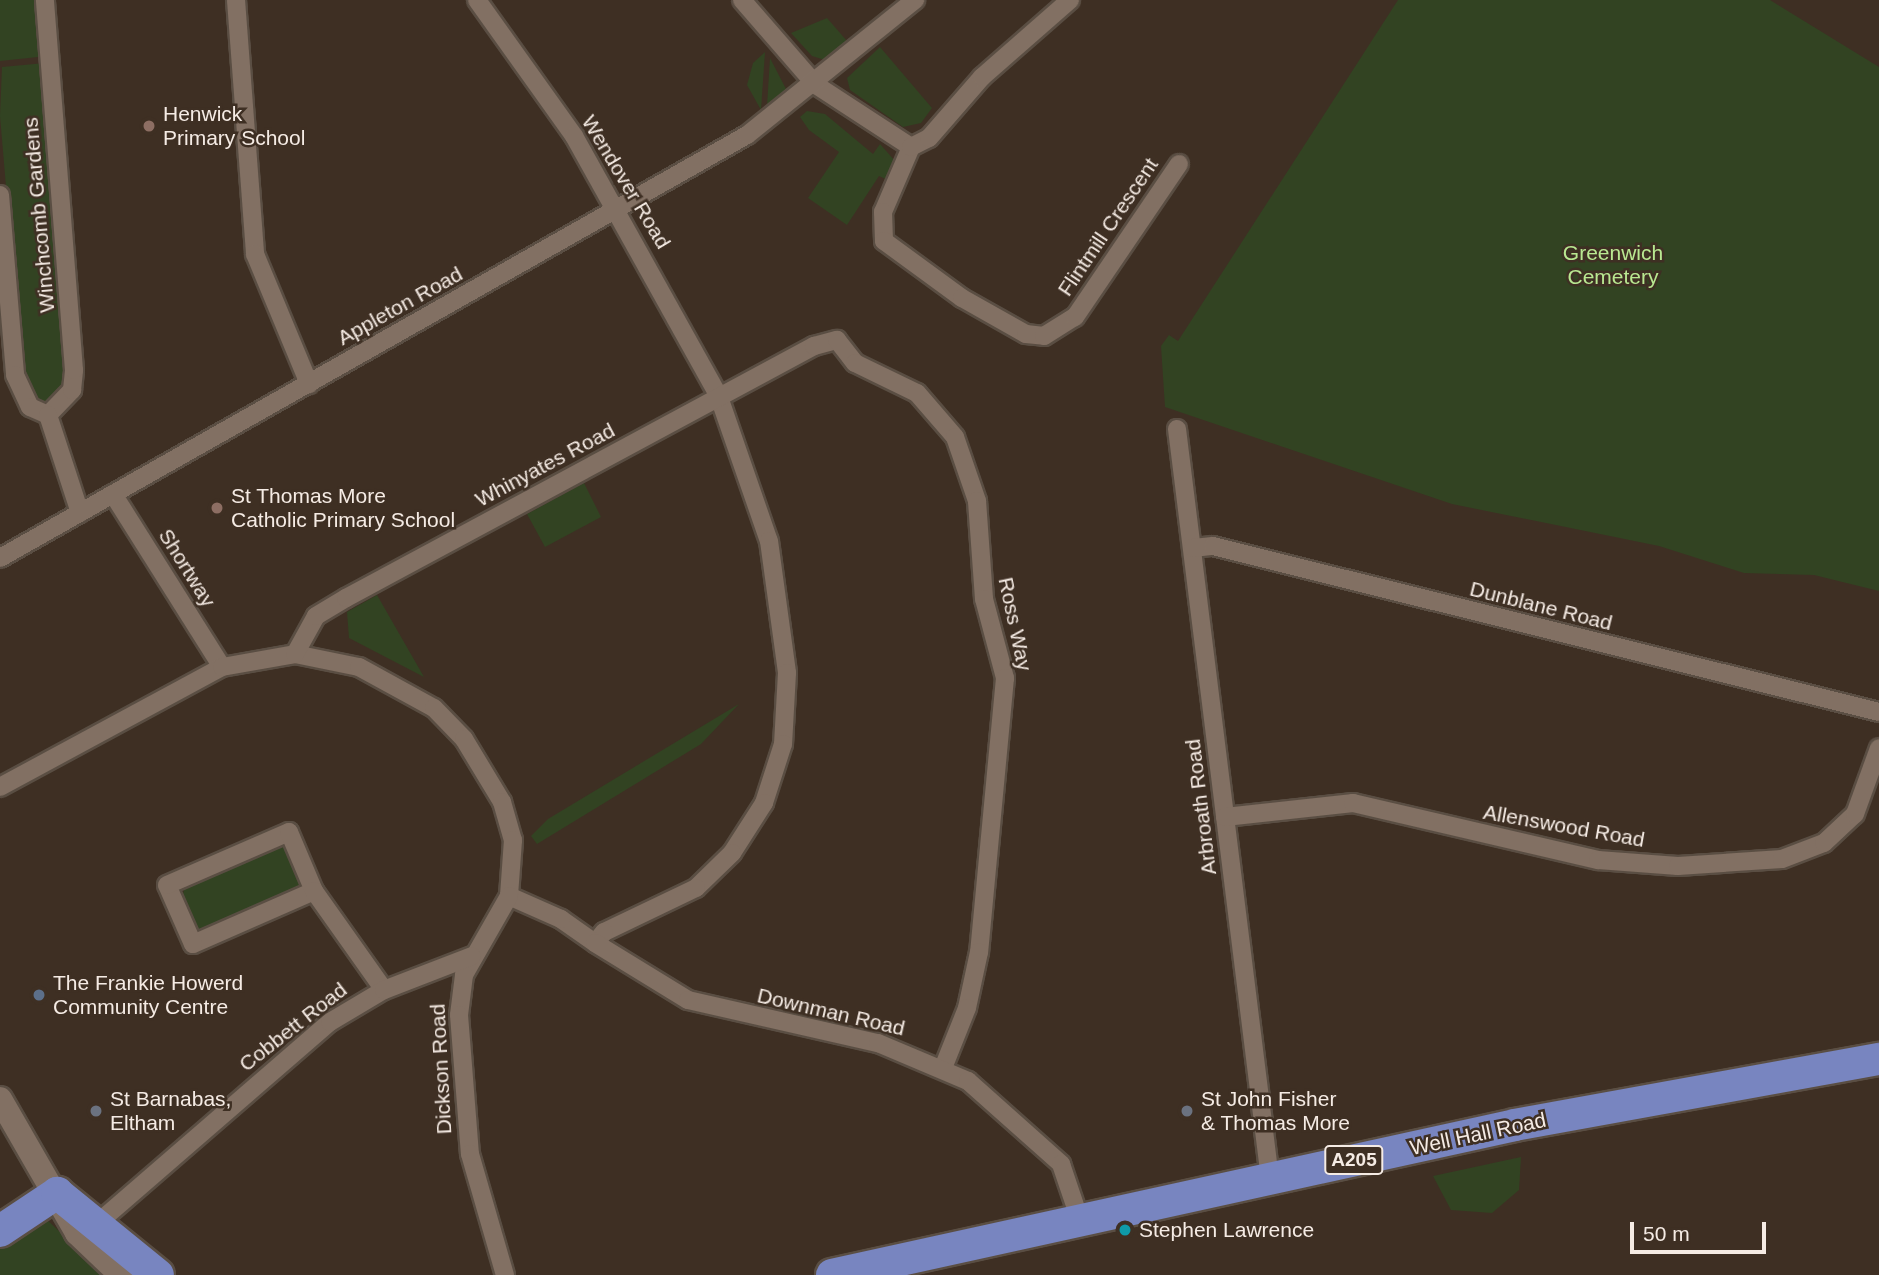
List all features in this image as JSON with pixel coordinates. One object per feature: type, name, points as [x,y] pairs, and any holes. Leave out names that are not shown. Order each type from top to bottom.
[{"type":"highway","name":"Well Hall Road","points":[[832,1275],[1664,1096],[1879,1059]]},
{"type":"highway","points":[[0,1231],[57,1193],[99,1222],[158,1275]]},
{"type":"street","name":"Winchcomb Gardens","points":[[0,195],[15,375],[30,407],[48,415],[72,390],[74,370],[45,0]]},
{"type":"street","points":[[236,0],[256,254],[309,384]]},
{"type":"street","name":"Wendover Road","points":[[477,0],[618,209],[676,313],[719,397],[758,503],[779,589],[787,673],[783,744],[764,803],[716,870],[677,900],[604,932],[595,943]]},
{"type":"street","points":[[742,0],[816,85],[911,147],[929,138],[982,77],[1070,0]]},
{"type":"street","name":"Appleton Road","points":[[0,558],[747,135],[816,85],[915,0]]},
{"type":"street","name":"Flintmill Crescent","points":[[911,147],[883,212],[884,241],[962,298],[1026,334],[1044,336],[1075,317],[1179,164]]},
{"type":"street","name":"Whinyates Road","points":[[295,654],[316,616],[828,339]]},
{"type":"street","name":"Ross Way","points":[[828,339],[844,345],[864,369],[917,393],[955,437],[977,501],[984,599],[1005,678],[979,952],[967,1008],[943,1068]]},
{"type":"street","points":[[48,415],[80,513]]},
{"type":"street","name":"Arbroath Road","points":[[1177,429],[1270,1179]]},
{"type":"street","name":"Shortway","points":[[113,494],[222,667]]},
{"type":"street","name":"Dunblane Road","points":[[1193,548],[1213,546],[1879,712]]},
{"type":"street","points":[[0,787],[222,667],[295,654]]},
{"type":"street","name":"Dickson Road","points":[[295,654],[332,658],[400,684],[464,740],[502,802],[513,840],[509,896],[472,956],[459,995],[463,1108],[480,1202],[505,1275]]},
{"type":"street","name":"Allenswood Road","points":[[1225,817],[1353,803],[1598,860],[1678,866],[1771,861],[1804,854],[1839,833],[1869,787],[1879,748]]},
{"type":"street","points":[[314,891],[193,944],[167,885],[289,832],[314,891],[384,990]]},
{"type":"street","name":"Downman Road","points":[[509,896],[561,919],[688,1000],[851,1036],[943,1068],[991,1096],[1061,1164],[1080,1220]]},
{"type":"street","name":"Cobbett Road","points":[[99,1222],[330,1022],[384,990],[472,956]]},
{"type":"street","points":[[0,1099],[57,1193],[76,1233],[121,1275]]},
{"type":"green space","points":[[0,0],[39,0],[38,57],[0,61]]},
{"type":"green space","name":"Greenwich Cemetery","points":[[1398,0],[1770,0],[1879,67],[1879,591],[1814,575],[1744,573],[1659,546],[1452,504],[1165,407],[1161,346],[1169,335],[1178,341]]},
{"type":"green space","points":[[827,18],[847,41],[825,60],[812,56],[791,33]]},
{"type":"green space","points":[[880,47],[932,108],[921,123],[903,127],[850,90],[847,78]]},
{"type":"green space","points":[[765,52],[761,110],[747,85],[753,63]]},
{"type":"green space","points":[[770,58],[786,89],[767,106]]},
{"type":"green space","points":[[45,63],[68,366],[65,386],[47,403],[31,396],[22,375],[0,116],[2,67]]},
{"type":"green space","points":[[807,111],[825,114],[873,154],[880,144],[895,161],[890,181],[879,176],[847,225],[808,198],[839,152],[809,130],[800,117]]},
{"type":"green space","points":[[584,483],[601,517],[545,547],[527,514]]},
{"type":"green space","points":[[377,595],[424,677],[349,638],[347,612]]},
{"type":"green space","points":[[739,704],[701,744],[537,844],[531,836],[548,819]]},
{"type":"green space","points":[[280,844],[288,847],[304,884],[300,890],[202,932],[194,928],[181,902],[185,886]]},
{"type":"green space","points":[[1521,1157],[1519,1190],[1492,1213],[1451,1210],[1433,1176]]},
{"type":"green space","points":[[45,1218],[106,1275],[0,1275],[0,1244]]},
{"type":"place","name":"Henwick Primary School","points":[[149,126]]},
{"type":"place","name":"St Thomas More Catholic Primary School","points":[[217,508]]},
{"type":"place","name":"The Frankie Howerd Community Centre","points":[[39,995]]},
{"type":"place","name":"St Barnabas, Eltham","points":[[96,1111]]},
{"type":"place","name":"St John Fisher & Thomas More","points":[[1187,1111]]},
{"type":"place","name":"Stephen Lawrence","points":[[1125,1230]]}]
